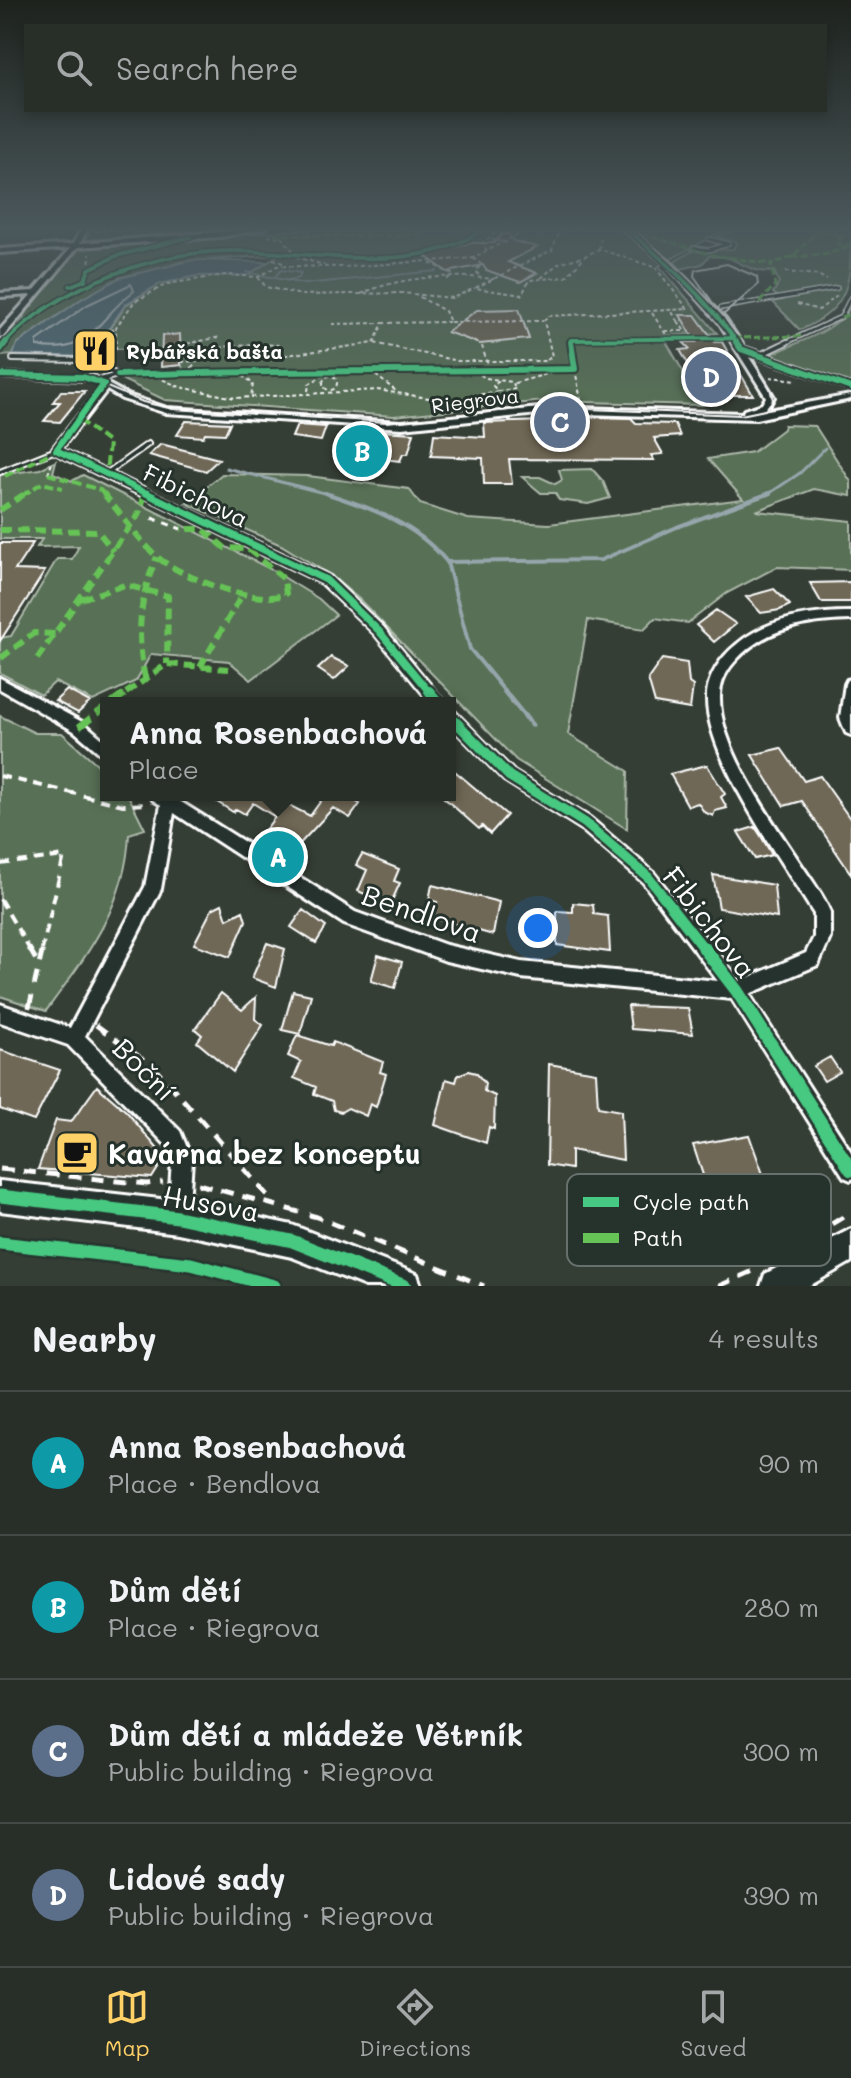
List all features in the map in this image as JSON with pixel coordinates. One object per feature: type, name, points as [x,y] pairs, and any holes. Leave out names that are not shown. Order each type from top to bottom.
[{"type":"street","points":[[0,335],[39,288]]},
{"type":"street","points":[[691,288],[722,321],[767,388],[769,401],[758,410],[724,416]]},
{"type":"street","points":[[0,295],[34,293]]},
{"type":"street","points":[[742,349],[851,388]]},
{"type":"street","points":[[0,375],[102,384],[55,456]]},
{"type":"street","name":"Riegrova","points":[[102,384],[145,406],[166,410],[417,425],[526,411],[767,416],[816,402],[851,397]]},
{"type":"street","name":"Fibichova","points":[[55,456],[106,474],[326,580],[379,631],[434,697]]},
{"type":"street","points":[[737,991],[812,959],[824,929],[822,912],[813,896],[725,754],[712,696],[721,671],[734,651],[762,633],[794,621],[851,616]]},
{"type":"street","points":[[0,683],[79,727],[100,745]]},
{"type":"street","points":[[851,686],[847,718],[851,729]]},
{"type":"street","name":"Fibichova","points":[[456,722],[509,776],[585,823],[648,877],[737,991],[851,1170]]},
{"type":"street","points":[[74,1038],[153,889],[163,801]]},
{"type":"street","name":"Bendlova","points":[[166,801],[350,918],[446,953],[521,970],[737,991]]},
{"type":"street","name":"Boční","points":[[0,1013],[74,1038],[173,1138],[182,1160],[178,1217]]},
{"type":"street","name":"Husova","points":[[0,1196],[178,1217],[292,1241],[405,1286]]},
{"type":"street","points":[[831,1256],[851,1245]]},
{"type":"street","points":[[777,1286],[813,1266]]},
{"type":"lane","points":[[722,321],[722,305],[787,298],[838,288]]},
{"type":"lane","points":[[760,355],[841,317],[851,297]]},
{"type":"lane","points":[[13,359],[98,363],[118,375],[102,384]]},
{"type":"lane","points":[[106,474],[148,444]]},
{"type":"lane","points":[[0,472],[55,456]]},
{"type":"path","points":[[80,360],[88,347],[116,327],[134,302],[160,288]]},
{"type":"path","points":[[275,288],[292,294],[457,297],[475,288]]},
{"type":"path","points":[[359,296],[378,288]]},
{"type":"path","points":[[475,288],[522,295],[525,288]]},
{"type":"path","points":[[648,312],[686,310],[689,306],[673,288]]},
{"type":"path","points":[[787,298],[812,311],[830,307],[841,291],[838,288]]},
{"type":"path","points":[[415,295],[445,311],[450,322]]},
{"type":"path","points":[[332,324],[544,321],[554,314],[648,312],[673,313],[685,332],[665,331]]},
{"type":"path","points":[[655,314],[667,336]]},
{"type":"path","points":[[181,362],[196,361],[211,352],[237,345],[280,345],[279,356],[295,351],[374,343],[458,361],[546,361],[552,356],[544,321]]},
{"type":"path","points":[[374,343],[383,323]]},
{"type":"path","points":[[98,363],[117,349],[120,343],[116,327]]},
{"type":"path","points":[[180,345],[221,337]]},
{"type":"path","points":[[237,345],[238,339]]},
{"type":"path","points":[[649,339],[696,339]]},
{"type":"path","points":[[198,343],[211,352]]},
{"type":"path","points":[[482,346],[487,363]]},
{"type":"path","points":[[572,356],[570,369],[583,411]]},
{"type":"path","points":[[188,374],[196,361]]},
{"type":"path","points":[[318,369],[332,374],[339,382],[335,387]]},
{"type":"path","points":[[451,372],[570,369]]},
{"type":"path","points":[[474,371],[499,381],[515,383],[570,369]]},
{"type":"path","points":[[224,372],[251,370]]},
{"type":"path","points":[[308,391],[309,384],[346,370]]},
{"type":"path","points":[[237,371],[253,384],[251,397]]},
{"type":"path","points":[[358,371],[384,371]]},
{"type":"path","points":[[370,371],[396,391]]},
{"type":"path","points":[[118,375],[200,373]]},
{"type":"path","points":[[150,374],[206,397],[284,398],[308,391],[396,391],[447,401],[514,391],[515,383]]},
{"type":"path","points":[[332,374],[320,385],[335,387],[341,392]]},
{"type":"path","points":[[498,391],[493,386],[499,381]]},
{"type":"path","points":[[48,474],[55,456]]},
{"type":"path","points":[[152,518],[181,529]]},
{"type":"path","points":[[0,776],[100,800]]},
{"type":"path","points":[[106,801],[123,805],[150,801]]},
{"type":"path","points":[[0,864],[64,856],[30,1007]]},
{"type":"path","points":[[0,899],[39,965]]},
{"type":"path","points":[[85,1016],[156,1069],[274,1203]]},
{"type":"path","points":[[0,1169],[147,1184],[183,1180],[274,1203],[484,1286]]},
{"type":"path","points":[[831,1224],[851,1212]]},
{"type":"path","points":[[719,1286],[763,1266]]},
{"type":"green space","points":[[43,288],[110,288],[83,298],[17,344],[13,355],[0,356]]},
{"type":"green space","points":[[154,288],[678,288],[717,333],[663,336],[702,405],[545,401],[394,416],[165,400],[119,378],[170,376],[183,371],[182,365],[161,367],[161,351],[105,348],[110,343],[104,339],[126,305]]},
{"type":"green space","points":[[776,288],[846,288],[839,302],[829,312],[800,330],[773,302],[783,300],[773,293]]},
{"type":"green space","points":[[851,306],[851,384],[771,355],[826,330]]},
{"type":"green space","points":[[784,425],[815,426],[851,482],[851,496],[814,489],[756,511],[851,521],[851,570],[777,567],[727,593],[688,623],[655,618],[644,629],[588,620],[568,734],[628,771],[627,829],[516,760],[359,599],[329,574],[281,545],[186,503],[222,474],[308,476],[409,489],[420,504],[468,519],[549,524],[743,499],[708,459],[753,452]]},
{"type":"green space","points":[[56,461],[53,473],[72,481],[83,475],[272,570],[319,599],[336,615],[251,680],[229,661],[151,654],[136,681],[93,701],[55,682],[41,695],[0,673],[0,638],[11,636],[57,559],[72,559],[79,546],[37,547],[42,539],[0,539],[0,475],[40,469]]},
{"type":"green space","points":[[592,469],[603,481],[610,498],[588,504],[559,500],[555,493],[541,493],[522,477],[540,477],[555,484],[562,480],[559,470]]},
{"type":"green space","points":[[0,716],[35,733],[62,733],[100,767],[100,801],[131,801],[145,829],[129,834],[121,884],[112,907],[76,970],[46,1011],[0,996]]},
{"type":"water","points":[[101,288],[153,288],[126,304],[103,337],[87,345],[77,357],[13,355],[17,344]]},
{"type":"building","points":[[519,309],[529,339],[480,344],[447,332],[477,310]]},
{"type":"building","points":[[680,315],[695,315],[715,342],[722,342],[753,395],[705,395],[688,371],[686,367],[690,367],[680,350],[690,349],[683,342],[696,342]]},
{"type":"building","points":[[180,334],[181,365],[161,367],[162,336]]},
{"type":"building","points":[[61,391],[85,391],[60,422],[44,421],[60,402],[53,402]]},
{"type":"building","points":[[546,416],[631,418],[636,423],[675,424],[680,436],[654,438],[663,454],[651,455],[654,460],[509,459],[512,484],[484,484],[483,458],[431,456],[434,434],[485,437],[484,423],[544,421]]},
{"type":"building","points":[[186,421],[230,423],[225,434],[205,433],[203,437],[177,435]]},
{"type":"building","points":[[297,425],[326,427],[321,441],[292,437]]},
{"type":"building","points":[[383,431],[414,433],[408,454],[403,454],[400,461],[373,458]]},
{"type":"building","points":[[161,444],[219,459],[206,471],[149,455]]},
{"type":"building","points":[[0,543],[33,543],[15,570],[45,571],[0,641]]},
{"type":"building","points":[[851,582],[851,602],[821,602],[810,583]]},
{"type":"building","points":[[774,589],[790,605],[761,613],[746,597]]},
{"type":"building","points":[[716,610],[736,624],[714,642],[696,625]]},
{"type":"building","points":[[331,657],[349,666],[334,680],[318,669]]},
{"type":"building","points":[[662,659],[687,663],[689,683],[693,686],[690,709],[655,703],[648,679]]},
{"type":"building","points":[[67,690],[90,702],[78,713],[55,701]]},
{"type":"building","points":[[781,748],[804,781],[820,776],[851,820],[851,874],[802,801],[784,806],[752,755]]},
{"type":"building","points":[[707,765],[725,794],[721,797],[727,808],[715,811],[713,816],[704,812],[698,803],[688,806],[670,774]]},
{"type":"building","points":[[456,772],[507,815],[490,834],[482,826],[479,829],[448,801],[456,801]]},
{"type":"building","points":[[216,801],[281,801],[310,816],[321,801],[355,801],[360,804],[350,818],[333,808],[296,848],[277,836],[273,841],[262,834],[275,817],[253,803],[245,814],[236,809],[233,812]]},
{"type":"building","points":[[755,827],[772,855],[755,859],[738,832]]},
{"type":"building","points":[[362,854],[399,869],[394,881],[400,883],[390,905],[358,891],[367,870],[356,865]]},
{"type":"building","points":[[713,875],[774,885],[777,918],[719,908]]},
{"type":"building","points":[[432,885],[499,902],[493,935],[433,918],[437,902],[429,900]]},
{"type":"building","points":[[573,903],[593,905],[594,914],[608,916],[610,952],[557,945],[557,911],[573,912]]},
{"type":"building","points":[[222,904],[227,919],[243,911],[246,921],[230,957],[194,944],[212,909]]},
{"type":"building","points":[[303,910],[326,927],[316,943],[291,927]]},
{"type":"building","points":[[267,943],[285,949],[276,987],[252,978]]},
{"type":"building","points":[[378,955],[402,962],[395,988],[371,981]]},
{"type":"building","points":[[293,991],[311,995],[300,1034],[282,1030]]},
{"type":"building","points":[[221,993],[242,1010],[256,997],[255,1019],[263,1025],[233,1072],[197,1042],[202,1035],[195,1029]]},
{"type":"building","points":[[628,1006],[688,1008],[693,1034],[631,1029]]},
{"type":"building","points":[[297,1035],[331,1046],[333,1042],[383,1062],[380,1072],[386,1074],[376,1107],[370,1104],[366,1116],[348,1108],[341,1112],[334,1110],[332,1101],[314,1094],[316,1087],[294,1078],[301,1062],[288,1056]]},
{"type":"building","points":[[0,1050],[60,1070],[34,1121],[0,1109]]},
{"type":"building","points":[[830,1057],[840,1072],[824,1081],[814,1066]]},
{"type":"building","points":[[549,1064],[596,1072],[598,1107],[621,1111],[623,1160],[571,1150],[571,1169],[547,1165]]},
{"type":"building","points":[[468,1071],[476,1073],[485,1083],[484,1091],[495,1096],[494,1129],[489,1127],[486,1143],[435,1125],[446,1079],[456,1082],[458,1075]]},
{"type":"building","points":[[97,1086],[127,1112],[161,1153],[162,1162],[152,1178],[38,1169],[56,1120],[71,1122]]},
{"type":"building","points":[[749,1135],[763,1174],[703,1174],[693,1145]]},
{"type":"waterway","points":[[770,493],[800,473],[825,448]]},
{"type":"waterway","points":[[226,468],[327,494]]},
{"type":"waterway","points":[[447,562],[601,560],[677,527],[770,493]]},
{"type":"waterway","points":[[327,494],[332,495]]},
{"type":"waterway","points":[[327,494],[376,511],[407,527],[447,562]]},
{"type":"waterway","points":[[447,562],[470,649],[506,693]]},
{"type":"waterway","points":[[504,691],[532,725]]},
{"type":"tram line","points":[[703,288],[711,300],[715,314]]},
{"type":"tram line","points":[[0,376],[88,379],[143,402],[173,409],[386,422],[538,407],[741,415],[765,410],[773,400],[770,388],[723,315],[754,288]]},
{"type":"marked path","points":[[760,302],[772,288]]},
{"type":"marked path","points":[[841,317],[851,314]]},
{"type":"marked path","points":[[734,338],[801,336]]},
{"type":"marked path","points":[[79,420],[109,443],[106,474]]},
{"type":"marked path","points":[[5,476],[56,450]]},
{"type":"marked path","points":[[48,474],[72,484],[100,490],[157,557],[230,593],[275,599],[286,594],[284,579],[248,549],[225,548],[203,529],[181,529]]},
{"type":"marked path","points":[[0,510],[42,483],[63,488]]},
{"type":"marked path","points":[[37,659],[140,512],[145,493]]},
{"type":"marked path","points":[[0,530],[98,531],[113,551]]},
{"type":"marked path","points":[[145,678],[139,647],[139,616],[145,587],[157,557]]},
{"type":"marked path","points":[[81,599],[125,585],[168,596],[167,664]]},
{"type":"marked path","points":[[200,667],[242,595]]},
{"type":"marked path","points":[[1,658],[34,633],[57,634]]},
{"type":"marked path","points":[[120,697],[167,664],[229,669]]},
{"type":"marked path","points":[[79,727],[100,711]]},
{"type":"cycle path","points":[[0,350],[19,331],[83,288]]},
{"type":"cycle path","points":[[691,288],[722,321],[741,349],[851,388]]},
{"type":"cycle path","points":[[118,375],[286,369],[439,372],[575,369],[571,340],[734,338]]},
{"type":"cycle path","points":[[0,375],[83,377],[104,384],[105,387],[56,450],[326,580],[379,631],[434,697]]},
{"type":"cycle path","points":[[456,722],[509,776],[585,823],[648,877],[737,991],[851,1170]]},
{"type":"cycle path","points":[[0,1196],[178,1217],[292,1241],[405,1286]]},
{"type":"cycle path","points":[[0,1243],[191,1264],[274,1286]]},
{"type":"place","name":"Rybářská bašta","points":[[95,351]]},
{"type":"place","name":"Lidové sady","points":[[711,377]]},
{"type":"place","name":"Dům dětí a mládeže Větrník","points":[[560,422]]},
{"type":"place","name":"Dům dětí","points":[[362,451]]},
{"type":"place","name":"Anna Rosenbachová","points":[[278,857]]},
{"type":"place","name":"Kavárna bez konceptu","points":[[77,1153]]}]
